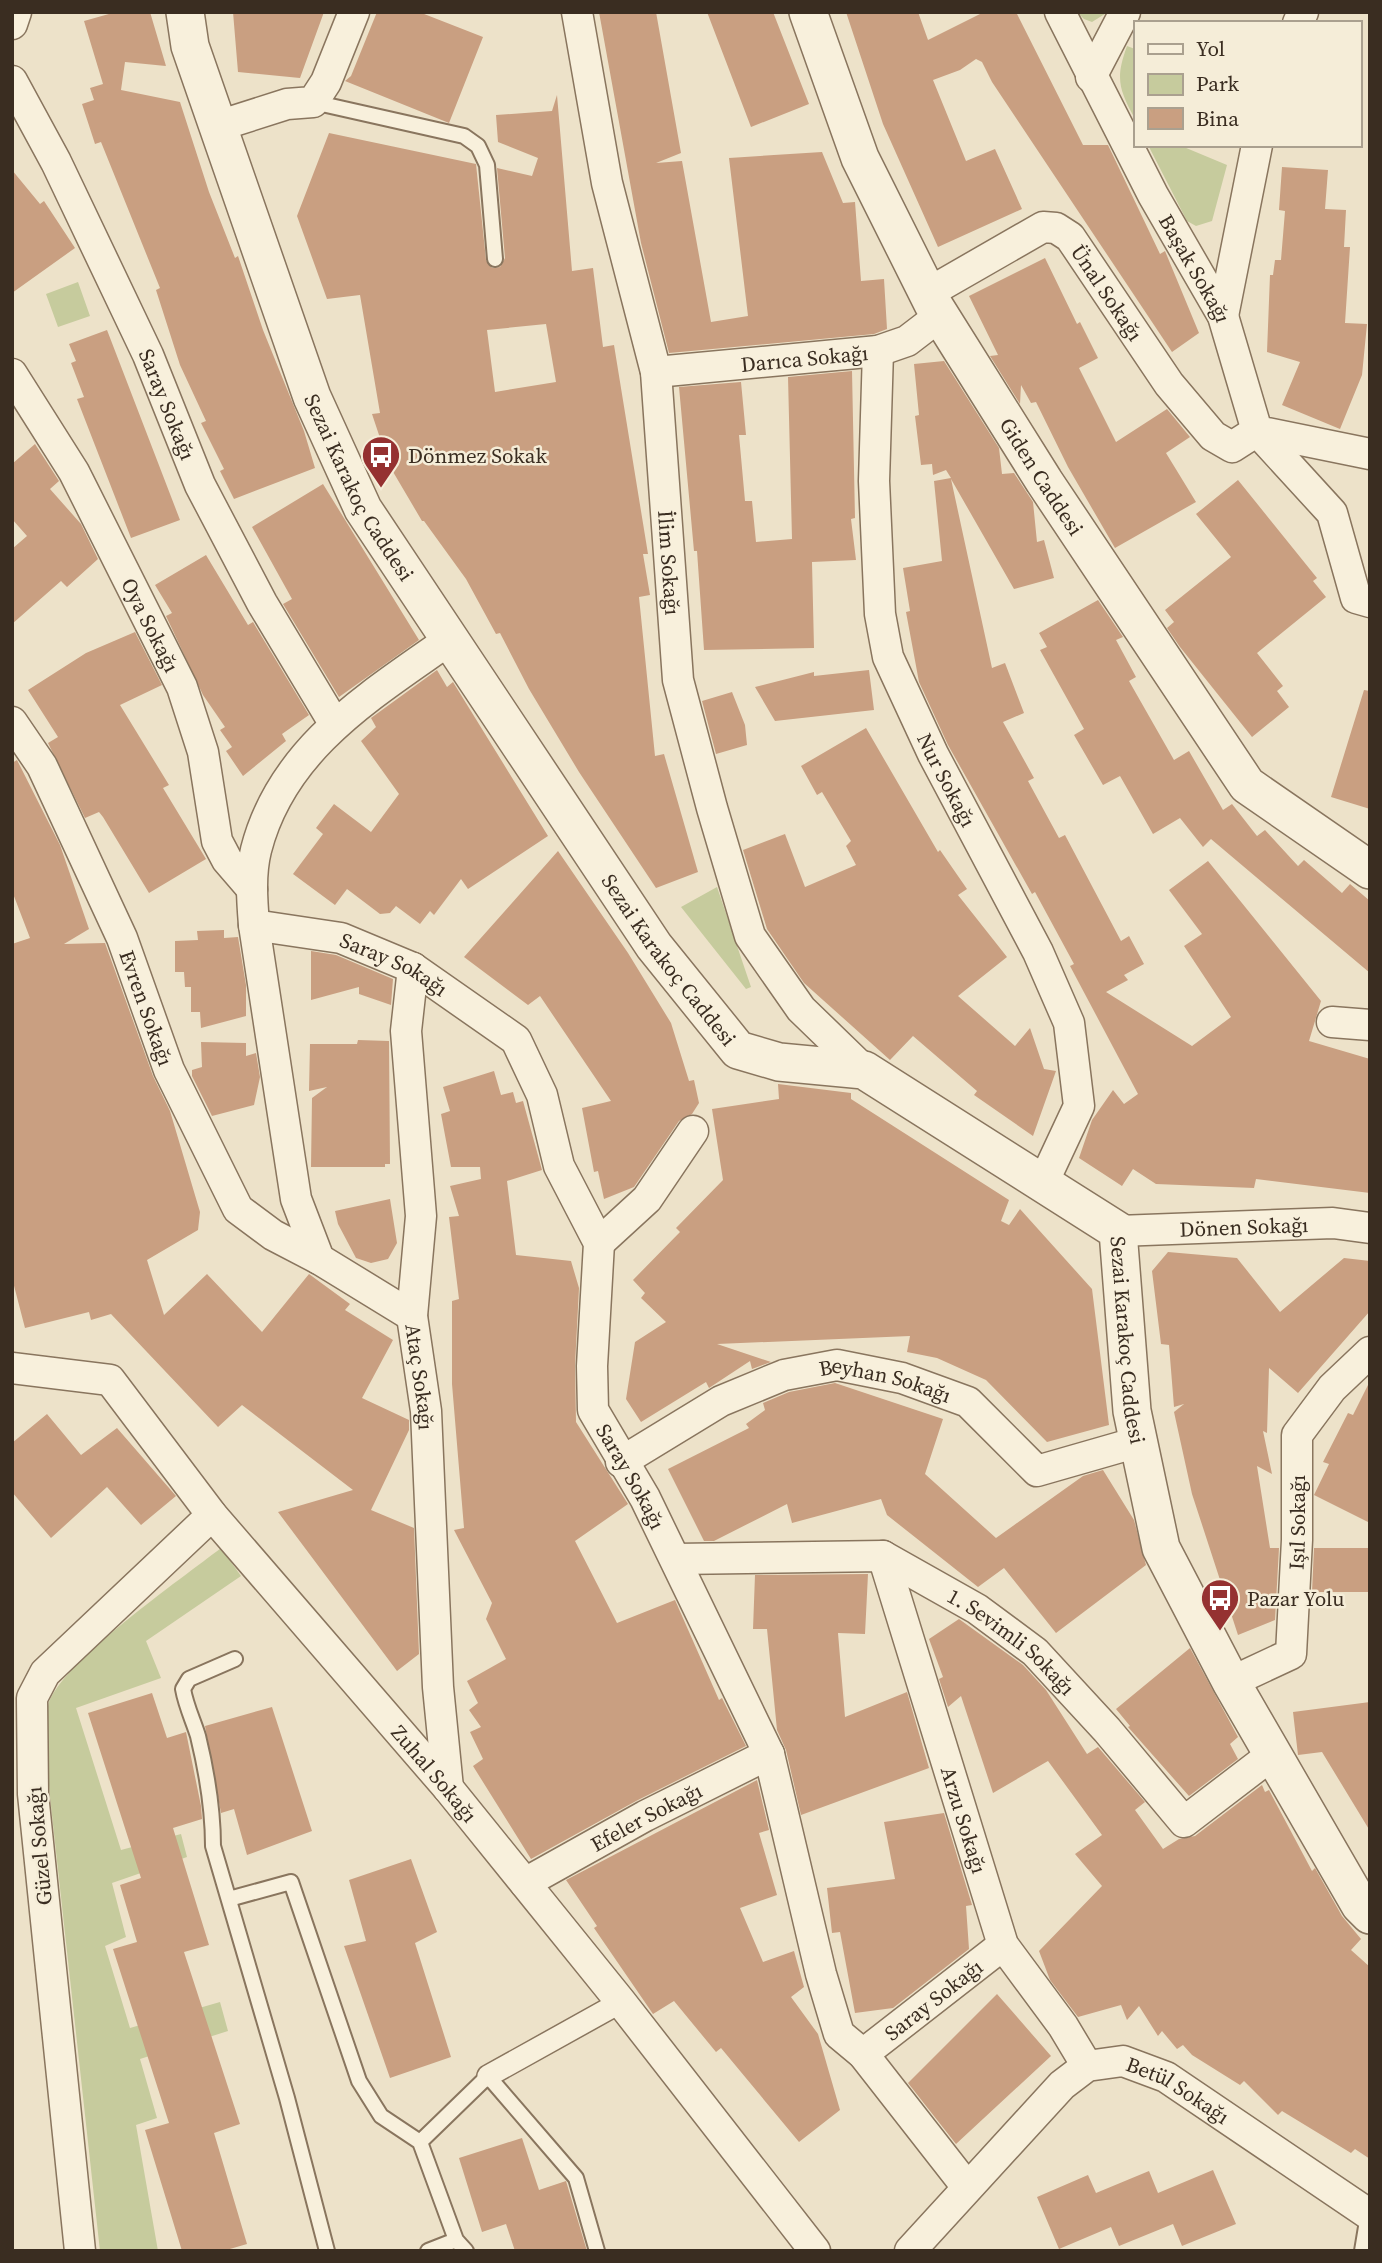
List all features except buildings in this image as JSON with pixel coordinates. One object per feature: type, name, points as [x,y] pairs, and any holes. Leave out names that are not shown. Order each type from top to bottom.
[{"type":"street","points":[[12,24],[16,12]]},
{"type":"street","name":"Sezai Karakoç Caddesi","points":[[185,12],[190,46],[312,397],[363,509],[654,946],[738,1050],[779,1062],[864,1070],[1118,1231],[1132,1411],[1161,1548],[1231,1682],[1360,1905],[1370,1915]]},
{"type":"street","points":[[218,126],[287,104],[313,102],[326,82],[354,12]]},
{"type":"street","name":"İlim Sokağı","points":[[577,12],[607,183],[656,372],[678,680],[712,808],[750,936],[801,1009],[864,1070]]},
{"type":"street","name":"Giden Caddesi","points":[[808,12],[860,159],[934,304],[1044,481],[1247,785],[1370,870]]},
{"type":"street","name":"Başak Sokağı","points":[[1060,12],[1153,195],[1223,316],[1257,431]]},
{"type":"street","points":[[1091,77],[1125,12]]},
{"type":"street","name":"Saray Sokağı","points":[[12,81],[56,162],[148,355],[200,485],[262,603],[334,723]]},
{"type":"street","points":[[1223,316],[1257,147]]},
{"type":"street","name":"Ünal Sokağı","points":[[934,304],[1043,227],[1056,228],[1070,237],[1145,354],[1213,436],[1232,447],[1257,431]]},
{"type":"street","name":"Darıca Sokağı","points":[[656,372],[878,351],[907,341],[934,304]]},
{"type":"street","name":"Nur Sokağı","points":[[878,351],[874,481],[880,614],[888,657],[933,754],[1038,952],[1069,1023],[1079,1106],[1043,1183]]},
{"type":"street","name":"Oya Sokağı","points":[[12,374],[74,472],[181,687],[203,752],[218,841],[227,860],[252,889]]},
{"type":"street","points":[[1257,431],[1370,454]]},
{"type":"street","points":[[1257,431],[1332,513],[1356,598],[1370,602]]},
{"type":"street","points":[[412,1316],[320,1259],[296,1199],[254,925],[252,889],[256,850],[271,811],[288,780],[334,723],[449,640]]},
{"type":"street","name":"Evren Sokağı","points":[[12,722],[42,766],[122,938],[169,1070],[238,1209],[273,1235],[320,1259]]},
{"type":"street","name":"Saray Sokağı","points":[[254,925],[341,938],[413,968],[516,1040],[542,1095],[559,1166],[599,1243],[592,1366],[593,1410],[621,1462],[645,1498],[769,1754],[821,1974],[839,2034],[863,2054],[967,2187]]},
{"type":"street","name":"Ataç Sokağı","points":[[413,968],[406,1031],[421,1216],[412,1316],[426,1411],[438,1687],[448,1788]]},
{"type":"street","points":[[1332,1022],[1370,1025]]},
{"type":"street","points":[[599,1243],[647,1199],[693,1131]]},
{"type":"street","name":"Dönen Sokağı","points":[[1118,1231],[1334,1223],[1370,1228]]},
{"type":"street","name":"Işıl Sokağı","points":[[1231,1682],[1292,1654],[1297,1540],[1297,1435],[1332,1388],[1370,1352]]},
{"type":"street","name":"Beyhan Sokağı","points":[[621,1462],[721,1401],[784,1375],[837,1365],[902,1378],[968,1402],[1037,1471],[1138,1442]]},
{"type":"street","name":"Zuhal Sokağı","points":[[12,1368],[110,1380],[212,1515],[448,1788],[621,2002],[815,2251]]},
{"type":"street","name":"Güzel Sokağı","points":[[80,2251],[22,1796],[32,1698],[45,1673],[212,1515]]},
{"type":"street","name":"1. Sevimli Sokağı","points":[[676,1559],[883,1556],[977,1608],[1035,1652],[1107,1730],[1184,1822],[1273,1754]]},
{"type":"street","name":"Arzu Sokağı","points":[[883,1556],[1003,1945],[1063,2026],[1087,2066]]},
{"type":"street","name":"Efeler Sokağı","points":[[525,1884],[645,1816],[769,1754]]},
{"type":"street","name":"Saray Sokağı","points":[[863,2054],[1003,1945]]},
{"type":"street","points":[[488,2076],[621,2002]]},
{"type":"street","name":"Betül Sokağı","points":[[1087,2066],[1123,2061],[1166,2077],[1369,2215]]},
{"type":"street","points":[[910,2251],[1062,2085],[1087,2066]]},
{"type":"lane","points":[[313,102],[464,136],[478,146],[487,164],[495,259]]},
{"type":"lane","points":[[235,1659],[189,1679],[183,1689],[213,1808],[213,1846],[287,2098],[327,2251]]},
{"type":"lane","points":[[229,1899],[290,1882],[359,2081],[381,2116],[420,2142],[461,2245],[428,2251]]},
{"type":"lane","points":[[420,2142],[488,2076],[576,2178],[597,2251]]},
{"type":"lane","points":[[1362,2251],[1369,2215]]},
{"type":"green space","points":[[1077,12],[1108,12],[1092,22]]},
{"type":"green space","points":[[1127,46],[1134,49],[1134,117],[1120,84]]},
{"type":"green space","points":[[1149,147],[1184,147],[1227,165],[1212,221],[1196,226],[1187,221]]},
{"type":"green space","points":[[78,282],[90,316],[58,327],[46,294]]},
{"type":"green space","points":[[717,887],[751,987],[746,989],[681,907]]},
{"type":"green space","points":[[221,1548],[241,1576],[146,1641],[161,1678],[76,1708],[121,1850],[181,1834],[187,1857],[112,1883],[126,1937],[105,1946],[130,2028],[220,2002],[228,2031],[140,2059],[157,2118],[136,2125],[158,2251],[100,2251],[50,1797],[45,1740],[46,1717],[56,1689],[74,1668],[124,1622]]},
{"type":"place","name":"Dönmez Sokak","points":[[381,489]]},
{"type":"place","name":"Pazar Yolu","points":[[1220,1632]]}]
